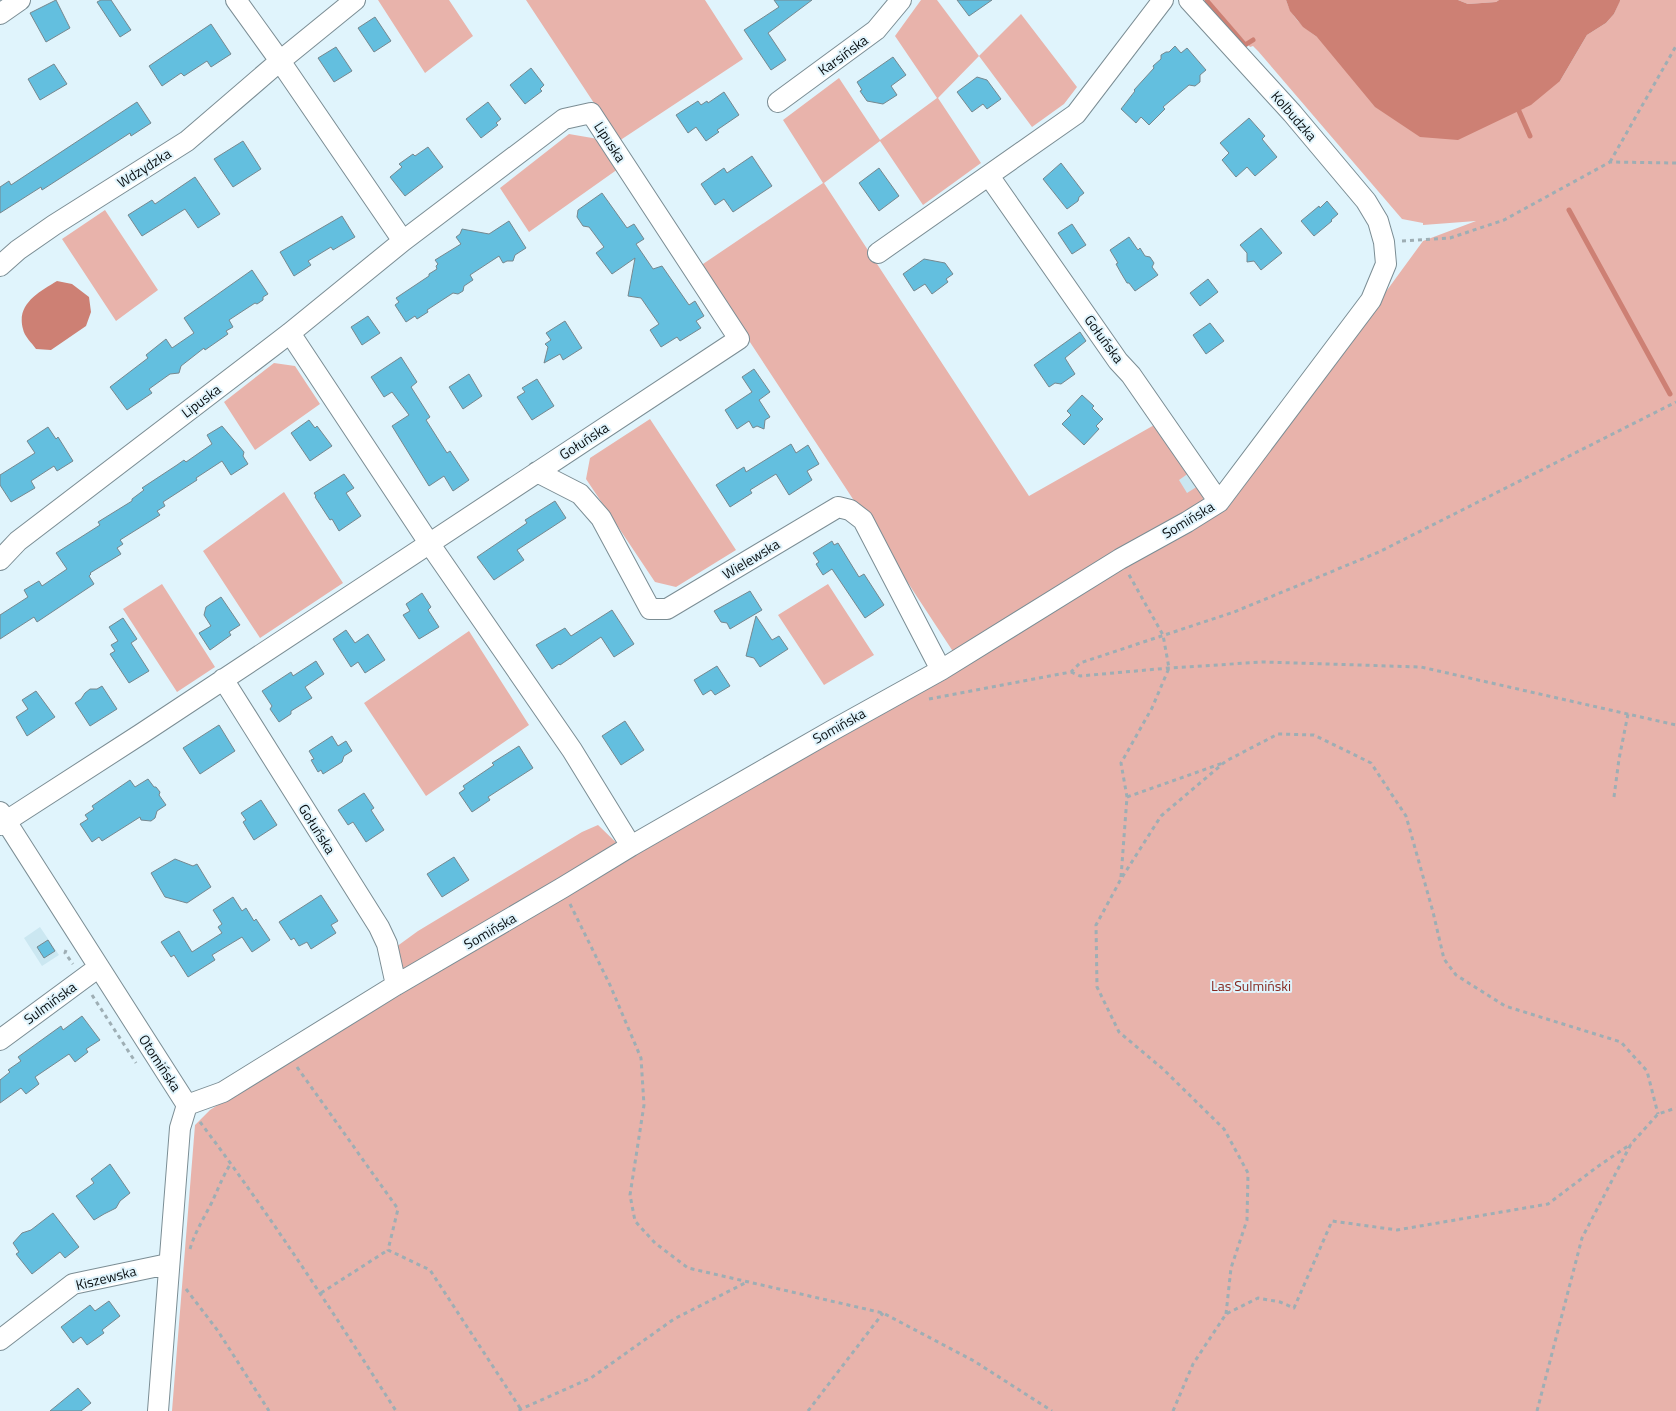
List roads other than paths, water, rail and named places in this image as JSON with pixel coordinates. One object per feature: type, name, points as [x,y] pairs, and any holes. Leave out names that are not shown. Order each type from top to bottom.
[{"type":"street","points":[[0,14],[20,0]]},
{"type":"street","points":[[236,0],[403,241]]},
{"type":"street","name":"Wdzydzka","points":[[0,266],[18,250],[54,225],[187,141],[355,0]]},
{"type":"street","name":"Karsińska","points":[[778,102],[876,30],[901,0]]},
{"type":"street","points":[[878,254],[1076,114],[1163,0]]},
{"type":"street","name":"Kolbudzka","points":[[1189,0],[1292,113],[1366,201],[1378,221],[1384,242]]},
{"type":"street","name":"Lipuska","points":[[0,560],[18,541],[290,333],[403,241],[564,119],[591,113],[739,339]]},
{"type":"street","name":"Gołuńska","points":[[989,176],[1219,502]]},
{"type":"street","name":"Somińska","points":[[187,1105],[223,1092],[396,985],[631,846],[941,670],[1120,559],[1219,502],[1371,300],[1386,264],[1384,242]]},
{"type":"street","points":[[290,333],[429,543],[572,750],[631,846]]},
{"type":"street","name":"Gołuńska","points":[[2,819],[223,679],[739,339]]},
{"type":"street","name":"Wielewska","points":[[538,472],[580,494],[602,518],[650,609],[667,610],[838,507],[850,510],[863,520],[941,670]]},
{"type":"street","name":"Gołuńska","points":[[223,679],[379,927],[387,944],[396,985]]},
{"type":"street","name":"Otomińska","points":[[2,819],[187,1105],[180,1128],[158,1411]]},
{"type":"street","name":"Sulmińska","points":[[0,1040],[99,967]]},
{"type":"street","name":"Kiszewska","points":[[0,1340],[73,1284],[168,1264]]},
{"type":"waterway","points":[[1207,1],[1245,45],[1253,40]]},
{"type":"waterway","points":[[1519,111],[1530,136]]},
{"type":"waterway","points":[[1569,210],[1670,394]]},
{"type":"park label","name":"Las Sulmiński","points":[[1251,986]]}]
